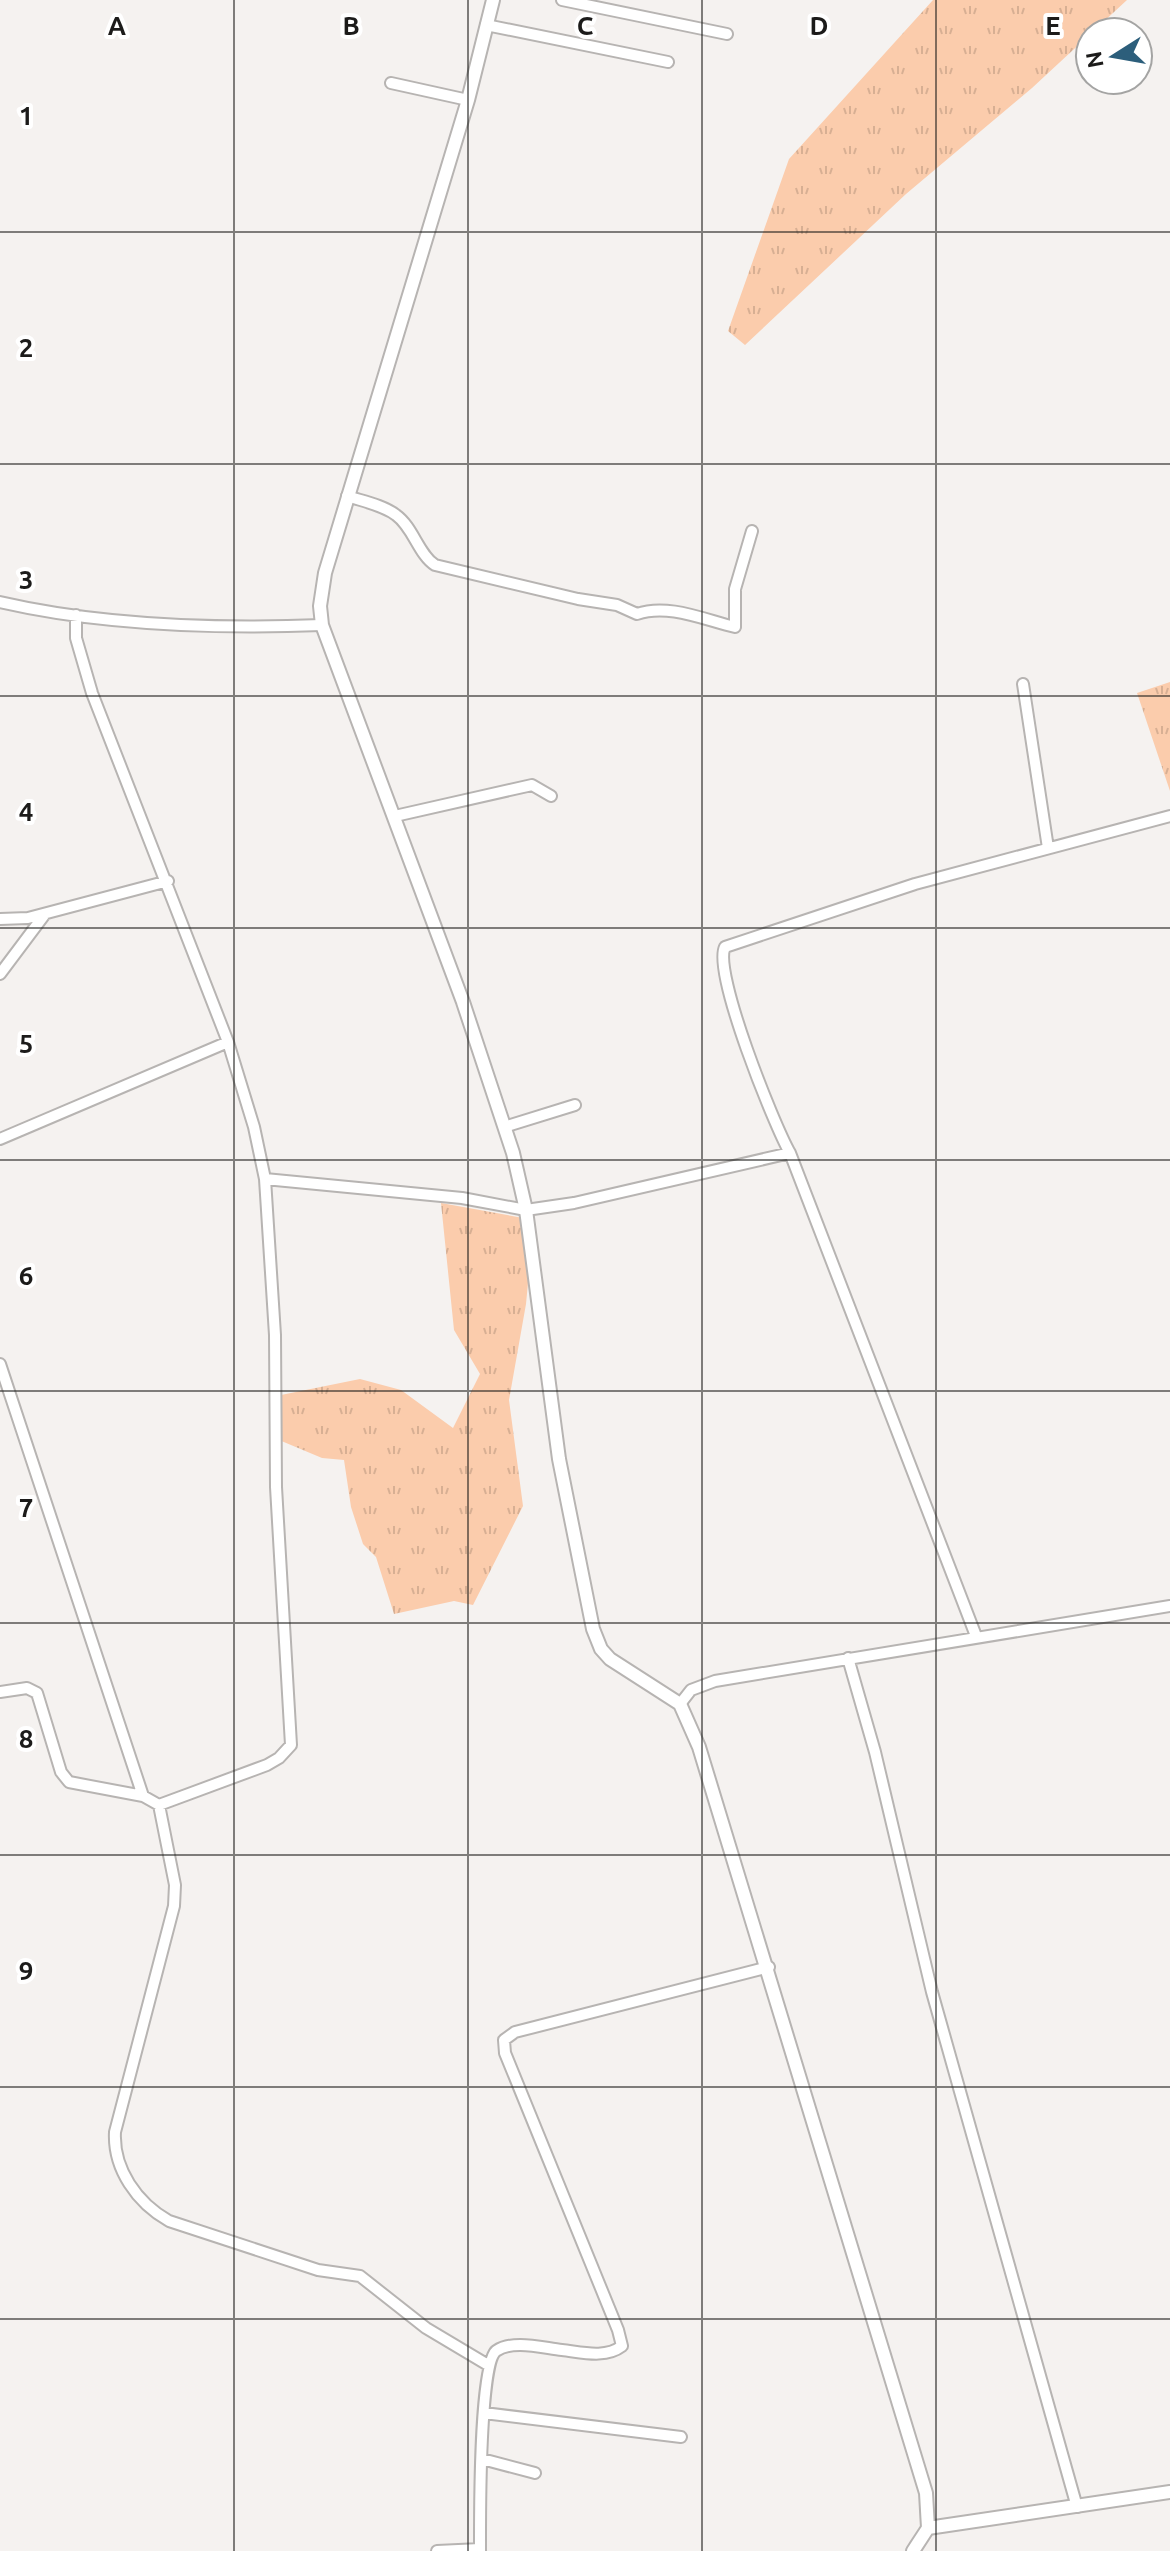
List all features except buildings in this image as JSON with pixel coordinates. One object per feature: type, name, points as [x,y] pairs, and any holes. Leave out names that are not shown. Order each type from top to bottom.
[{"type":"street","points":[[493,0],[468,100],[323,582],[322,625],[395,816],[504,1127],[526,1210],[559,1459],[593,1629],[601,1649],[610,1659],[680,1704],[699,1747],[769,1967],[930,2507],[928,2528],[913,2551]]},
{"type":"street","points":[[562,0],[727,34]]},
{"type":"street","points":[[486,25],[668,62]]},
{"type":"street","points":[[391,83],[468,100]]},
{"type":"street","points":[[347,496],[395,514],[423,547],[428,561],[435,565],[617,605],[637,614],[648,610],[675,612],[735,627],[735,589],[752,531]]},
{"type":"street","points":[[0,602],[76,615],[233,625],[322,625]]},
{"type":"street","points":[[76,615],[76,638],[92,693],[168,881],[228,1042],[254,1127],[265,1179],[275,1335],[276,1487],[291,1745],[267,1765],[159,1805]]},
{"type":"street","points":[[1023,684],[1048,848]]},
{"type":"street","points":[[395,816],[532,785],[551,796]]},
{"type":"street","points":[[976,1636],[790,1153],[759,1083],[733,1005],[722,956],[725,947],[915,884],[1170,816]]},
{"type":"street","points":[[0,919],[45,914],[168,881]]},
{"type":"street","points":[[0,974],[45,914]]},
{"type":"street","points":[[0,1139],[228,1042]]},
{"type":"street","points":[[504,1127],[575,1105]]},
{"type":"street","points":[[265,1179],[462,1198],[526,1210],[574,1203],[790,1153]]},
{"type":"street","points":[[0,1364],[5,1395],[143,1796]]},
{"type":"street","points":[[680,1704],[691,1690],[715,1681],[1170,1606]]},
{"type":"street","points":[[848,1658],[875,1752],[940,2022],[1077,2507]]},
{"type":"street","points":[[0,1692],[27,1688],[37,1693],[61,1772],[69,1782],[143,1796],[159,1805],[175,1885],[174,1906],[115,2132],[118,2162],[134,2192],[153,2212],[169,2221],[318,2270],[360,2276],[426,2328],[488,2365]]},
{"type":"street","points":[[437,2551],[480,2550],[488,2365],[498,2350],[516,2345],[597,2354],[622,2346],[505,2053],[507,2036],[769,1967]]},
{"type":"street","points":[[484,2413],[681,2437]]},
{"type":"street","points":[[482,2459],[535,2473]]},
{"type":"street","points":[[928,2528],[1170,2492]]},
{"type":"green space","points":[[933,0],[1127,0],[1110,16],[1074,16],[1074,49],[906,194],[745,345],[728,331],[789,159]]},
{"type":"green space","points":[[1170,682],[1170,791],[1137,693]]},
{"type":"green space","points":[[441,1203],[534,1220],[526,1304],[509,1400],[523,1506],[473,1605],[454,1601],[394,1614],[376,1557],[363,1544],[351,1507],[344,1460],[322,1458],[279,1440],[281,1395],[360,1379],[401,1390],[453,1428],[480,1374],[454,1330]]}]
